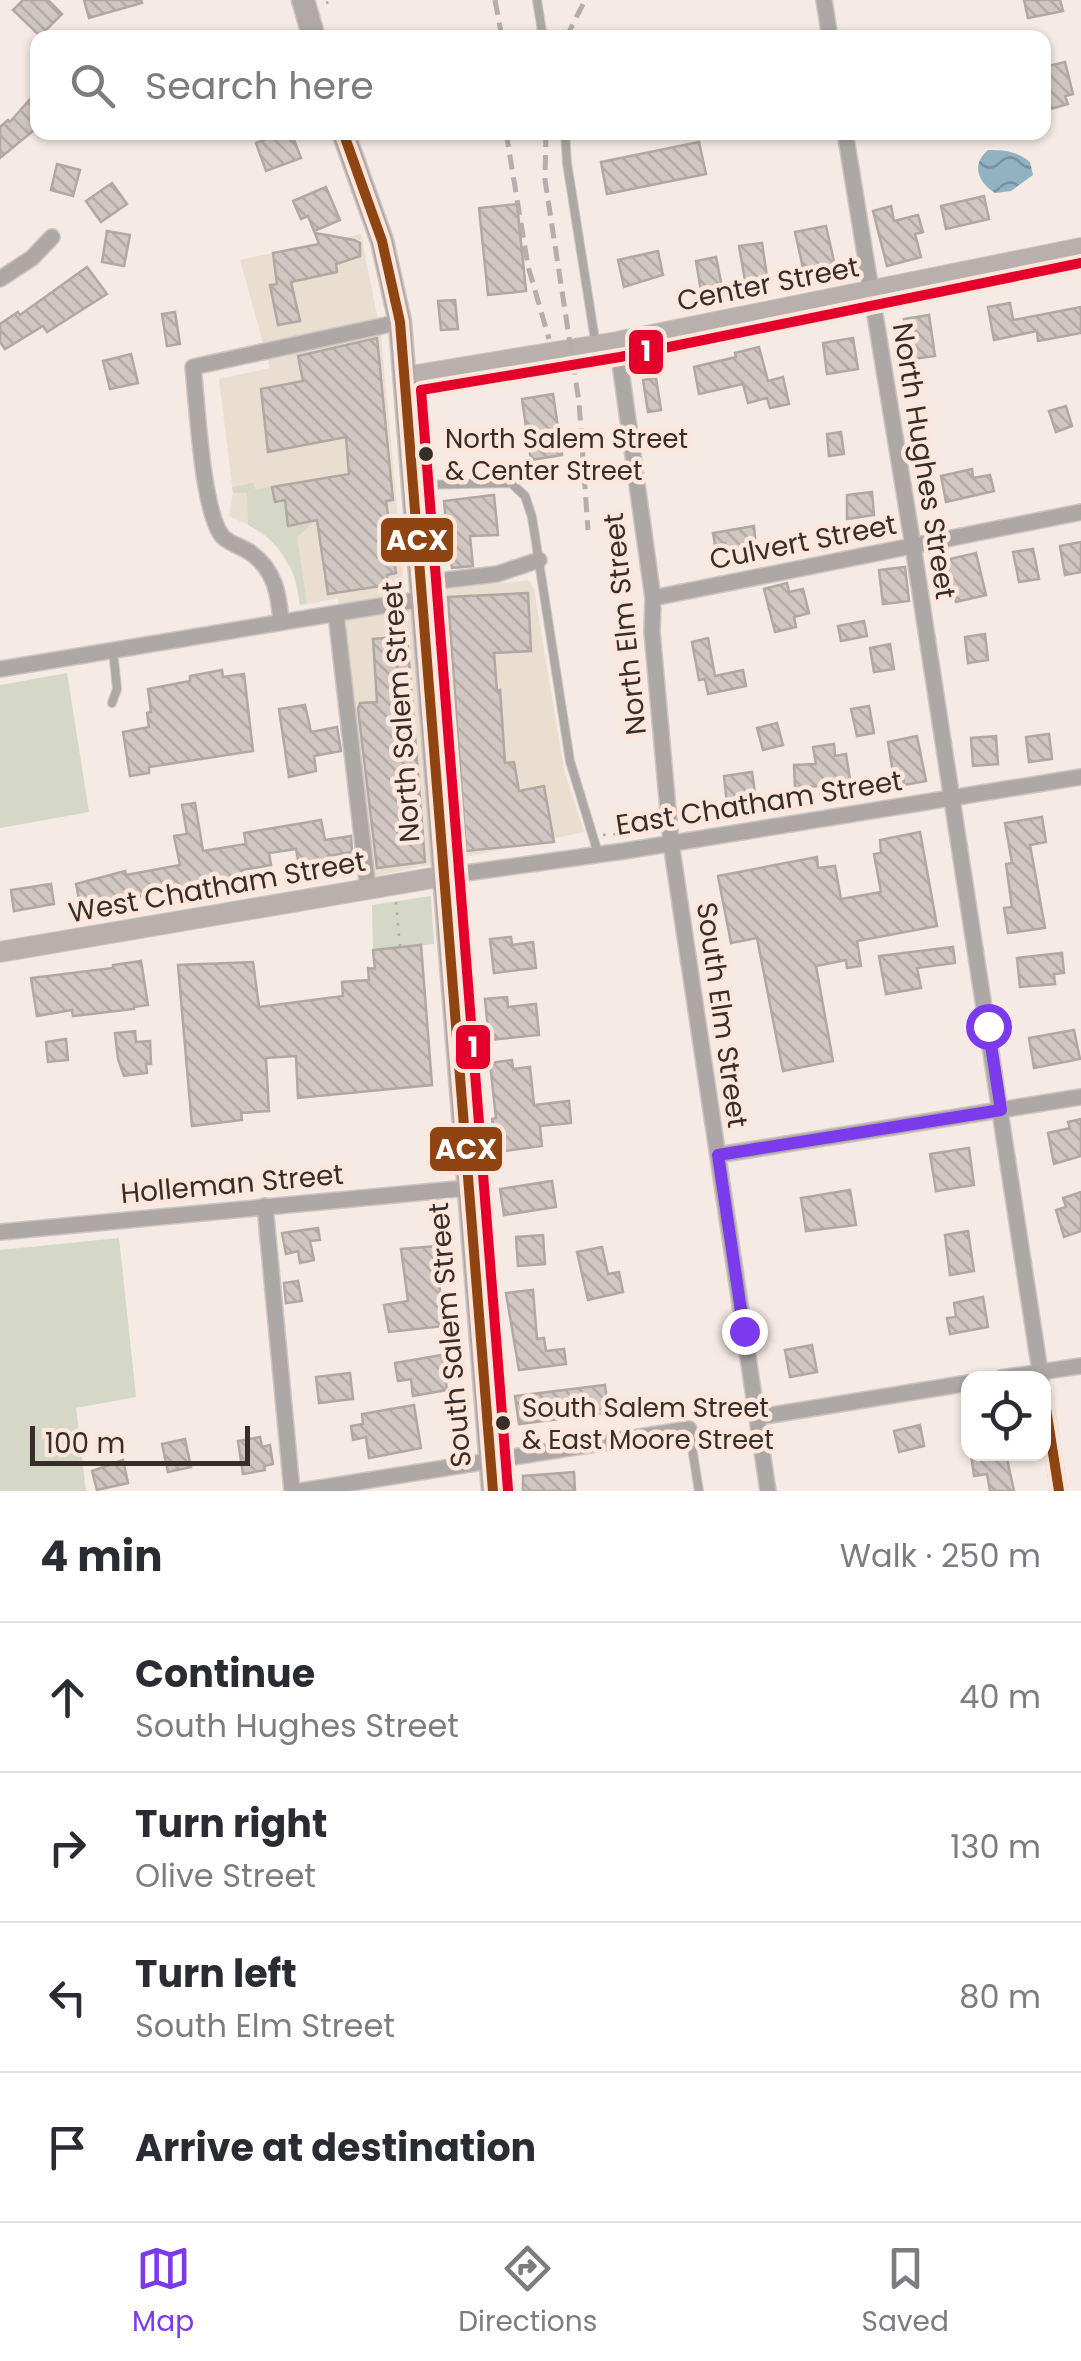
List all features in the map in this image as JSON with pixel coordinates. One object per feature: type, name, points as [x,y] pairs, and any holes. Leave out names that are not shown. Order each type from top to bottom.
[{"type":"main road","points":[[311,2],[313,30]]},
{"type":"main road","name":"North Salem Street","points":[[346,140],[382,242],[400,322],[444,876]]},
{"type":"main road","name":"Center Street","points":[[406,377],[606,344],[1081,248]]},
{"type":"main road","name":"West Chatham Street","points":[[0,952],[444,876]]},
{"type":"main road","name":"South Salem Street","points":[[444,876],[492,1491]]},
{"type":"street","points":[[824,0],[829,30]]},
{"type":"street","name":"North Hughes Street","points":[[846,140],[1039,1371]]},
{"type":"street","points":[[0,279],[32,258],[52,237]]},
{"type":"street","points":[[282,622],[279,593],[270,573],[254,554],[224,538],[216,521],[208,496],[193,367],[400,322]]},
{"type":"street","name":"North Elm Street","points":[[606,344],[653,598],[652,632],[671,842]]},
{"type":"street","name":"Culvert Street","points":[[653,598],[1081,512]]},
{"type":"street","points":[[0,670],[336,614],[539,560]]},
{"type":"street","points":[[336,614],[368,889]]},
{"type":"street","name":"East Chatham Street","points":[[444,876],[1081,777]]},
{"type":"street","name":"South Elm Street","points":[[671,842],[768,1491]]},
{"type":"street","points":[[718,1155],[1081,1097]]},
{"type":"street","name":"Holleman Street","points":[[0,1232],[468,1188]]},
{"type":"street","points":[[265,1206],[292,1491]]},
{"type":"street","points":[[1051,1373],[1081,1366]]},
{"type":"street","points":[[758,1417],[961,1385]]},
{"type":"street","points":[[302,1491],[689,1428]]},
{"type":"street","points":[[1051,1444],[1058,1491]]},
{"type":"lane","points":[[537,0],[542,30]]},
{"type":"lane","name":"North Elm Street","points":[[565,140],[566,163],[606,344]]},
{"type":"lane","points":[[414,486],[511,483],[525,496],[539,560],[570,761],[598,853]]},
{"type":"lane","points":[[419,544],[448,539]]},
{"type":"lane","points":[[112,703],[118,689],[113,650]]},
{"type":"lane","points":[[689,1428],[699,1491]]},
{"type":"path","points":[[311,2],[335,0]]},
{"type":"path","points":[[602,835],[645,831]]},
{"type":"path","points":[[396,900],[400,947]]},
{"type":"shaded area","points":[[361,234],[381,336],[405,593],[529,580],[534,589],[564,770],[584,832],[375,876],[369,866],[338,598],[300,606],[294,575],[274,542],[262,531],[229,516],[233,493],[219,379],[270,368],[240,260]]},
{"type":"green space","points":[[253,483],[255,489],[272,487],[275,502],[302,498],[303,508],[286,511],[288,526],[317,519],[297,537],[307,603],[300,604],[285,557],[269,539],[248,525],[247,493],[233,493],[232,487]]},
{"type":"green space","points":[[67,673],[89,812],[0,828],[0,685]]},
{"type":"green space","points":[[431,896],[434,944],[373,950],[372,905]]},
{"type":"green space","points":[[119,1238],[136,1397],[76,1408],[86,1491],[0,1491],[0,1250]]},
{"type":"water","points":[[988,150],[1020,155],[1030,162],[1033,175],[1011,191],[995,193],[985,184],[978,168]]},
{"type":"building","points":[[23,0],[48,0],[62,14],[46,30],[34,30],[13,10]]},
{"type":"building","points":[[84,0],[141,0],[142,3],[89,18]]},
{"type":"building","points":[[1024,0],[1060,0],[1063,11],[1028,18]]},
{"type":"building","points":[[1065,62],[1073,94],[1065,96],[1068,104],[1051,109],[1051,65]]},
{"type":"building","points":[[30,99],[30,134],[0,158],[0,127],[10,122]]},
{"type":"building","points":[[294,140],[301,158],[266,171],[256,143]]},
{"type":"building","points":[[699,142],[706,174],[607,194],[601,162]]},
{"type":"building","points":[[57,164],[80,170],[73,196],[51,190]]},
{"type":"building","points":[[112,183],[127,204],[101,222],[86,201]]},
{"type":"building","points":[[326,187],[340,220],[314,231],[308,216],[301,219],[293,201]]},
{"type":"building","points":[[984,196],[989,219],[946,229],[941,206]]},
{"type":"building","points":[[517,204],[526,291],[488,295],[479,208]]},
{"type":"building","points":[[891,206],[894,221],[918,215],[923,232],[915,234],[921,257],[887,266],[873,211]]},
{"type":"building","points":[[826,226],[836,270],[805,277],[795,232]]},
{"type":"building","points":[[107,231],[130,235],[124,266],[102,262]]},
{"type":"building","points":[[315,233],[360,243],[360,256],[336,264],[337,272],[291,282],[300,321],[278,325],[270,285],[277,284],[273,253],[319,244]]},
{"type":"building","points":[[762,243],[768,283],[746,286],[739,246]]},
{"type":"building","points":[[658,251],[663,275],[624,287],[618,260]]},
{"type":"building","points":[[716,257],[722,287],[701,291],[696,261]]},
{"type":"building","points":[[87,267],[107,294],[47,332],[43,326],[5,349],[0,342],[0,324],[18,312],[20,315]]},
{"type":"building","points":[[455,300],[458,329],[441,330],[438,301]]},
{"type":"building","points":[[1010,303],[1013,320],[1081,307],[1081,333],[1038,341],[1037,331],[994,340],[988,307]]},
{"type":"building","points":[[175,312],[180,344],[167,346],[162,314]]},
{"type":"building","points":[[929,315],[935,356],[905,360],[901,339],[907,338],[904,319]]},
{"type":"building","points":[[377,338],[393,500],[386,501],[396,573],[387,575],[388,585],[328,594],[317,520],[288,526],[285,500],[275,502],[272,487],[349,474],[346,437],[268,452],[261,389],[303,381],[298,356]]},
{"type":"building","points":[[853,338],[858,369],[827,374],[823,343]]},
{"type":"building","points":[[759,347],[768,381],[783,377],[789,404],[770,408],[767,398],[748,403],[743,384],[699,394],[694,367]]},
{"type":"building","points":[[131,354],[138,383],[110,389],[103,361]]},
{"type":"building","points":[[656,378],[661,410],[648,412],[643,380]]},
{"type":"building","points":[[553,394],[562,455],[531,460],[522,399]]},
{"type":"building","points":[[1066,406],[1072,426],[1056,432],[1049,411]]},
{"type":"building","points":[[841,432],[844,454],[829,456],[827,434]]},
{"type":"building","points":[[972,469],[973,478],[990,475],[994,491],[946,502],[941,476]]},
{"type":"building","points":[[872,492],[874,515],[847,519],[847,495]]},
{"type":"building","points":[[494,495],[498,535],[470,536],[473,566],[452,568],[449,546],[455,539],[447,532],[444,501]]},
{"type":"building","points":[[754,526],[755,538],[746,539],[749,553],[727,556],[725,543],[715,545],[713,533]]},
{"type":"building","points":[[1081,542],[1081,572],[1065,575],[1060,546]]},
{"type":"building","points":[[1033,549],[1039,579],[1019,582],[1013,552]]},
{"type":"building","points":[[976,553],[986,595],[956,602],[946,560]]},
{"type":"building","points":[[905,567],[909,601],[883,604],[879,570]]},
{"type":"building","points":[[787,583],[789,592],[803,589],[809,613],[794,617],[796,627],[775,632],[764,589]]},
{"type":"building","points":[[528,593],[531,651],[494,653],[497,691],[500,690],[505,763],[514,762],[519,791],[544,786],[554,842],[466,851],[448,597]]},
{"type":"building","points":[[864,621],[867,636],[841,641],[838,626]]},
{"type":"building","points":[[985,634],[988,660],[968,663],[965,637]]},
{"type":"building","points":[[407,636],[425,862],[377,868],[358,709],[360,703],[377,702],[373,639]]},
{"type":"building","points":[[708,638],[715,676],[743,670],[746,686],[708,694],[705,679],[699,680],[692,642]]},
{"type":"building","points":[[890,644],[894,669],[874,672],[870,648]]},
{"type":"building","points":[[222,670],[223,677],[244,674],[253,751],[149,767],[149,773],[130,776],[123,732],[149,727],[148,689]]},
{"type":"building","points":[[305,705],[311,732],[337,727],[341,751],[314,756],[316,771],[289,777],[279,709]]},
{"type":"building","points":[[869,706],[874,733],[857,736],[851,709]]},
{"type":"building","points":[[777,723],[783,745],[763,750],[757,728]]},
{"type":"building","points":[[1049,734],[1052,759],[1029,762],[1026,737]]},
{"type":"building","points":[[917,736],[926,781],[904,785],[903,778],[894,779],[888,742]]},
{"type":"building","points":[[996,736],[998,764],[973,766],[971,738]]},
{"type":"building","points":[[834,744],[835,756],[846,754],[852,792],[821,796],[819,786],[795,788],[794,765],[816,764],[813,747]]},
{"type":"building","points":[[752,772],[756,800],[727,804],[724,776]]},
{"type":"building","points":[[195,803],[203,851],[246,844],[244,833],[321,820],[325,840],[351,836],[352,852],[328,856],[331,869],[301,875],[296,849],[269,853],[271,865],[242,870],[244,883],[184,891],[183,887],[81,909],[76,884],[125,871],[126,875],[180,865],[174,836],[187,834],[182,805]]},
{"type":"building","points":[[1042,817],[1046,842],[1030,845],[1045,928],[1008,933],[1004,908],[1012,907],[1006,864],[1012,863],[1005,823]]},
{"type":"building","points":[[920,832],[937,926],[857,941],[861,966],[847,968],[846,960],[816,966],[833,1061],[783,1071],[757,938],[731,943],[718,876],[817,857],[818,868],[835,866],[841,899],[881,892],[874,854],[881,853],[880,840]]},
{"type":"building","points":[[51,884],[54,904],[14,911],[11,890]]},
{"type":"building","points":[[511,937],[512,945],[533,942],[536,968],[494,973],[490,939]]},
{"type":"building","points":[[421,945],[432,1085],[298,1098],[296,1056],[266,1058],[269,1111],[241,1113],[242,1120],[192,1126],[178,965],[253,962],[259,1007],[343,996],[342,982],[369,980],[368,968],[375,969],[373,950]]},
{"type":"building","points":[[953,947],[955,963],[917,968],[921,988],[886,994],[879,956]]},
{"type":"building","points":[[1062,953],[1064,973],[1054,974],[1055,984],[1020,987],[1017,958]]},
{"type":"building","points":[[141,961],[148,1005],[73,1016],[72,1010],[37,1016],[31,978]]},
{"type":"building","points":[[507,997],[508,1007],[536,1004],[539,1035],[489,1040],[485,999]]},
{"type":"building","points":[[1074,1030],[1080,1059],[1034,1068],[1029,1038]]},
{"type":"building","points":[[135,1031],[136,1042],[150,1041],[151,1064],[146,1064],[147,1073],[124,1076],[115,1033]]},
{"type":"building","points":[[66,1039],[68,1060],[48,1062],[46,1042]]},
{"type":"building","points":[[512,1060],[513,1069],[530,1067],[534,1105],[569,1101],[571,1123],[540,1126],[542,1146],[496,1152],[490,1063]]},
{"type":"building","points":[[1081,1119],[1081,1156],[1054,1164],[1048,1133],[1070,1128],[1068,1122]]},
{"type":"building","points":[[969,1148],[974,1185],[936,1191],[930,1154]]},
{"type":"building","points":[[552,1181],[556,1207],[504,1215],[500,1189]]},
{"type":"building","points":[[850,1190],[856,1225],[806,1231],[801,1198]]},
{"type":"building","points":[[1081,1192],[1081,1231],[1064,1237],[1056,1210],[1066,1207],[1063,1198]]},
{"type":"building","points":[[318,1228],[320,1240],[310,1241],[314,1260],[300,1263],[298,1251],[286,1254],[282,1233]]},
{"type":"building","points":[[968,1231],[974,1271],[950,1275],[945,1235]]},
{"type":"building","points":[[543,1235],[545,1264],[518,1266],[516,1237]]},
{"type":"building","points":[[449,1245],[454,1282],[439,1283],[445,1326],[389,1332],[384,1305],[408,1301],[401,1249]]},
{"type":"building","points":[[602,1247],[608,1274],[619,1272],[623,1292],[588,1300],[577,1252]]},
{"type":"building","points":[[298,1281],[302,1301],[286,1303],[284,1283]]},
{"type":"building","points":[[533,1290],[537,1339],[544,1338],[546,1351],[564,1349],[566,1364],[519,1370],[506,1293]]},
{"type":"building","points":[[983,1297],[988,1327],[950,1334],[947,1318],[956,1317],[954,1303]]},
{"type":"building","points":[[812,1345],[817,1372],[790,1377],[785,1350]]},
{"type":"building","points":[[442,1355],[447,1390],[413,1396],[411,1379],[398,1381],[395,1363]]},
{"type":"building","points":[[350,1373],[353,1399],[319,1403],[316,1377]]},
{"type":"building","points":[[605,1385],[608,1413],[519,1424],[515,1396]]},
{"type":"building","points":[[414,1405],[421,1448],[369,1458],[366,1437],[353,1440],[351,1426],[363,1424],[362,1414]]},
{"type":"building","points":[[920,1425],[924,1446],[899,1452],[894,1431]]},
{"type":"building","points":[[260,1437],[262,1447],[270,1445],[273,1464],[264,1466],[265,1470],[243,1474],[238,1441]]},
{"type":"building","points":[[185,1439],[191,1467],[168,1472],[162,1444]]},
{"type":"building","points":[[123,1460],[128,1483],[97,1490],[92,1471]]},
{"type":"building","points":[[972,1461],[1008,1461],[1014,1491],[990,1491],[987,1474],[974,1476]]},
{"type":"building","points":[[574,1472],[575,1491],[523,1491],[523,1476]]},
{"type":"railway","points":[[495,0],[501,30]]},
{"type":"railway","points":[[570,30],[585,0]]},
{"type":"railway","points":[[507,140],[528,266],[549,339]]},
{"type":"railway","points":[[546,140],[545,180],[579,402],[588,530]]},
{"type":"transit line","name":"ACX","points":[[346,140],[382,241],[400,322],[493,1491]]},
{"type":"transit line","name":"1","points":[[508,1490],[421,390],[620,357],[1081,263]]},
{"type":"transit line","name":"ACX","points":[[1051,1440],[1059,1491]]},
{"type":"place","name":"North Salem Street & Center Street","points":[[426,454]]},
{"type":"place","name":"South Salem Street & East Moore Street","points":[[503,1423]]},
{"type":"route","points":[[744,1331],[718,1155],[1001,1110],[988,1026]]}]
